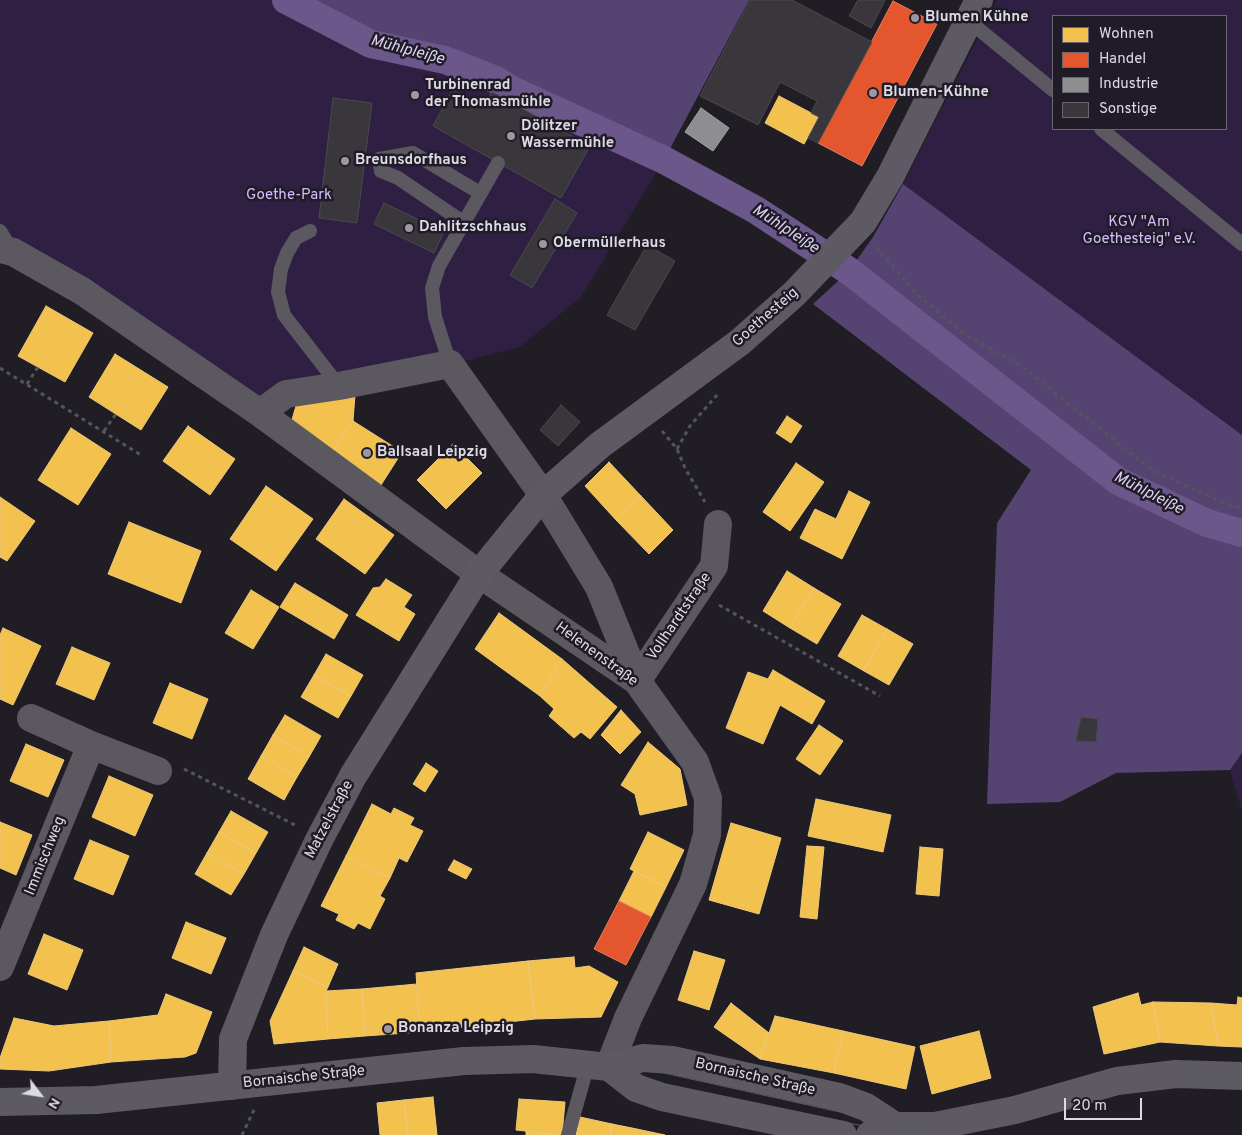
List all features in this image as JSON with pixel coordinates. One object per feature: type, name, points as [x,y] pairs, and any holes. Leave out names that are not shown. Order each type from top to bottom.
[{"type":"main road","name":"Goethesteig","points":[[479,574],[543,495],[600,445],[740,342],[794,294],[844,244],[863,222],[890,177],[975,11]]},
{"type":"main road","name":"Matzelstraße","points":[[232,1086],[233,1039],[274,935],[320,838],[353,776],[479,574]]},
{"type":"main road","name":"Bornaische Straße","points":[[0,1102],[96,1100],[464,1061],[533,1059],[599,1066],[644,1058],[672,1060],[839,1097],[866,1107],[887,1132],[944,1124],[1015,1110],[1117,1082],[1176,1074],[1242,1076]]},
{"type":"main road","points":[[599,1066],[636,1088],[662,1097],[843,1135]]},
{"type":"street","name":"Helenenstraße","points":[[4,244],[82,291],[260,413],[479,574],[637,681],[695,762],[708,798],[707,835],[693,884],[628,1018],[599,1066]]},
{"type":"street","points":[[260,413],[286,394],[339,386],[450,364]]},
{"type":"street","name":"Vollhardtstraße","points":[[450,364],[543,495],[599,587],[637,681]]},
{"type":"street","name":"Vollhardtstraße","points":[[637,681],[714,566],[718,524]]},
{"type":"street","points":[[31,718],[91,745],[158,771]]},
{"type":"street","name":"Immischweg","points":[[0,968],[91,745]]},
{"type":"lane","points":[[975,11],[1052,89]]},
{"type":"lane","points":[[1102,130],[1242,244]]},
{"type":"lane","points":[[463,222],[398,178],[381,171],[379,159],[413,153],[480,193]]},
{"type":"lane","points":[[450,364],[435,317],[432,288],[439,266],[498,163]]},
{"type":"lane","points":[[310,231],[296,238],[287,253],[278,292],[284,315],[339,386]]},
{"type":"lane","points":[[568,1135],[599,1066]]},
{"type":"path","points":[[863,222],[867,237],[918,295],[965,335],[1020,365],[1152,470],[1226,504],[1242,508]]},
{"type":"path","points":[[27,384],[38,367]]},
{"type":"path","points":[[0,368],[141,455]]},
{"type":"path","points":[[647,412],[677,449],[685,468],[718,524]]},
{"type":"path","points":[[104,431],[116,414]]},
{"type":"path","points":[[697,593],[880,696]]},
{"type":"path","points":[[158,771],[166,762],[193,772],[320,838]]},
{"type":"green space","name":"Goethe-Park","points":[[0,0],[749,0],[664,160],[581,297],[520,347],[260,413],[0,231]]},
{"type":"green space","name":"KGV \"Am Goethesteig\" e.V.","points":[[997,0],[1242,0],[1242,435],[903,184]]},
{"type":"green space","points":[[1242,753],[1242,812],[1230,770]]},
{"type":"shaded area","points":[[281,0],[749,0],[664,160],[510,89],[496,80],[445,60],[371,44]]},
{"type":"shaded area","points":[[903,184],[1242,435],[1242,753],[1230,770],[1116,773],[1060,802],[987,804],[997,523],[1031,470],[813,304],[849,271],[873,237]]},
{"type":"building: Wohnen","points":[[779,96],[819,117],[804,144],[765,123]]},
{"type":"building: Wohnen","points":[[46,306],[93,333],[65,382],[18,356]]},
{"type":"building: Wohnen","points":[[115,354],[168,387],[141,430],[89,397]]},
{"type":"building: Wohnen","points":[[355,395],[353,421],[332,453],[291,423],[296,406]]},
{"type":"building: Wohnen","points":[[787,416],[802,426],[791,443],[776,433]]},
{"type":"building: Wohnen","name":"Ballsaal Leipzig","points":[[353,421],[402,452],[381,485],[332,453]]},
{"type":"building: Wohnen","points":[[188,426],[235,459],[210,495],[163,461]]},
{"type":"building: Wohnen","points":[[71,428],[111,454],[78,505],[38,480]]},
{"type":"building: Wohnen","points":[[453,444],[482,473],[446,509],[417,480]]},
{"type":"building: Wohnen","points":[[609,462],[641,496],[616,520],[585,486]]},
{"type":"building: Wohnen","points":[[796,463],[824,482],[790,531],[763,512]]},
{"type":"building: Wohnen","points":[[266,486],[313,519],[276,571],[230,539]]},
{"type":"building: Wohnen","points":[[849,491],[870,502],[842,559],[800,538],[815,509],[836,519]]},
{"type":"building: Wohnen","points":[[641,496],[673,530],[649,554],[616,520]]},
{"type":"building: Wohnen","points":[[0,497],[35,521],[7,561],[0,557]]},
{"type":"building: Wohnen","points":[[344,499],[394,535],[365,574],[316,539]]},
{"type":"building: Wohnen","points":[[129,522],[201,551],[181,603],[108,574]]},
{"type":"building: Wohnen","points":[[787,571],[814,588],[790,628],[763,611]]},
{"type":"building: Wohnen","points":[[386,579],[412,595],[404,607],[415,614],[399,641],[356,615],[373,588],[380,587]]},
{"type":"building: Wohnen","points":[[295,583],[348,615],[334,639],[280,607]]},
{"type":"building: Wohnen","points":[[814,588],[841,604],[817,644],[790,628]]},
{"type":"building: Wohnen","points":[[251,590],[279,607],[253,649],[225,633]]},
{"type":"building: Wohnen","points":[[499,613],[562,659],[540,696],[475,649]]},
{"type":"building: Wohnen","points":[[862,615],[887,629],[864,671],[838,656]]},
{"type":"building: Wohnen","points":[[3,628],[41,646],[13,705],[0,699],[0,635]]},
{"type":"building: Wohnen","points":[[887,629],[913,644],[889,685],[864,671]]},
{"type":"building: Wohnen","points":[[72,647],[110,663],[94,700],[56,684]]},
{"type":"building: Wohnen","points":[[326,654],[363,675],[351,696],[314,675]]},
{"type":"building: Wohnen","points":[[562,659],[617,707],[590,739],[581,732],[574,738],[549,716],[554,709],[540,696]]},
{"type":"building: Wohnen","points":[[773,670],[825,701],[812,724],[780,705],[763,744],[726,728],[748,672],[768,679]]},
{"type":"building: Wohnen","points":[[314,675],[351,696],[338,718],[301,697]]},
{"type":"building: Wohnen","points":[[170,683],[208,699],[192,739],[153,723]]},
{"type":"building: Wohnen","points":[[621,710],[641,732],[620,754],[601,735]]},
{"type":"building: Wohnen","points":[[285,715],[321,736],[309,757],[273,735]]},
{"type":"building: Wohnen","points":[[819,725],[843,741],[820,775],[796,759]]},
{"type":"building: Wohnen","points":[[273,735],[309,757],[297,777],[261,756]]},
{"type":"building: Wohnen","points":[[648,742],[680,769],[687,805],[640,815],[635,794],[621,785]]},
{"type":"building: Wohnen","points":[[26,744],[64,760],[48,797],[10,781]]},
{"type":"building: Wohnen","points":[[261,756],[297,777],[284,800],[248,779]]},
{"type":"building: Wohnen","points":[[426,763],[438,771],[425,792],[413,784]]},
{"type":"building: Wohnen","points":[[109,776],[153,795],[135,836],[92,817]]},
{"type":"building: Wohnen","points":[[816,799],[891,815],[883,852],[808,836]]},
{"type":"building: Wohnen","points":[[372,804],[391,814],[394,808],[414,818],[410,825],[423,831],[407,862],[399,858],[390,878],[346,856]]},
{"type":"building: Wohnen","points":[[231,811],[268,832],[256,853],[219,832]]},
{"type":"building: Wohnen","points":[[0,822],[32,835],[16,875],[0,868]]},
{"type":"building: Wohnen","points":[[731,823],[781,838],[759,914],[709,900]]},
{"type":"building: Wohnen","points":[[219,832],[256,853],[244,874],[207,853]]},
{"type":"building: Wohnen","points":[[648,832],[684,850],[666,887],[630,869]]},
{"type":"building: Wohnen","points":[[90,840],[129,856],[113,895],[74,879]]},
{"type":"building: Wohnen","points":[[807,846],[824,847],[817,919],[800,917]]},
{"type":"building: Wohnen","points":[[920,847],[943,849],[939,896],[916,894]]},
{"type":"building: Wohnen","points":[[207,853],[244,874],[231,895],[195,874]]},
{"type":"building: Wohnen","points":[[346,856],[390,878],[380,896],[385,899],[370,929],[358,923],[354,929],[336,920],[339,914],[321,906]]},
{"type":"building: Wohnen","points":[[454,860],[472,869],[466,879],[448,870]]},
{"type":"building: Wohnen","points":[[634,871],[666,887],[651,917],[619,901]]},
{"type":"building: Wohnen","points":[[186,922],[226,938],[211,974],[172,958]]},
{"type":"building: Wohnen","points":[[44,934],[83,950],[67,990],[28,974]]},
{"type":"building: Wohnen","points":[[304,947],[338,964],[328,987],[293,971]]},
{"type":"building: Wohnen","points":[[694,951],[725,960],[709,1010],[678,1000]]},
{"type":"building: Wohnen","points":[[574,957],[575,968],[589,966],[618,982],[601,1017],[535,1019],[528,961]]},
{"type":"building: Wohnen","points":[[528,961],[535,1019],[420,1032],[416,973]]},
{"type":"building: Wohnen","points":[[293,971],[328,987],[326,991],[328,1039],[274,1044],[270,1021]]},
{"type":"building: Wohnen","points":[[417,984],[420,1032],[365,1036],[362,989]]},
{"type":"building: Wohnen","points":[[362,989],[365,1036],[328,1039],[326,991]]},
{"type":"building: Wohnen","points":[[1138,993],[1141,1005],[1153,1002],[1160,1042],[1104,1054],[1093,1007]]},
{"type":"building: Wohnen","points":[[166,994],[212,1012],[196,1053],[185,1057],[111,1062],[109,1021],[158,1015]]},
{"type":"building: Wohnen","points":[[1238,997],[1242,998],[1242,1047],[1218,1046],[1211,1003],[1237,1005]]},
{"type":"building: Wohnen","points":[[1153,1002],[1211,1003],[1218,1046],[1160,1042]]},
{"type":"building: Wohnen","points":[[731,1003],[769,1033],[760,1059],[714,1027]]},
{"type":"building: Wohnen","points":[[775,1016],[843,1031],[834,1073],[760,1059]]},
{"type":"building: Wohnen","points":[[14,1018],[54,1026],[109,1021],[111,1062],[49,1071],[0,1069],[0,1058]]},
{"type":"building: Wohnen","points":[[843,1031],[915,1047],[906,1089],[834,1073]]},
{"type":"building: Wohnen","points":[[979,1031],[991,1078],[932,1094],[920,1046]]},
{"type":"building: Wohnen","points":[[433,1097],[437,1135],[408,1135],[404,1100]]},
{"type":"building: Wohnen","points":[[519,1099],[565,1102],[562,1135],[516,1130]]},
{"type":"building: Wohnen","points":[[404,1100],[408,1135],[380,1135],[377,1103]]},
{"type":"building: Wohnen","points":[[580,1117],[612,1124],[610,1135],[576,1135]]},
{"type":"building: Wohnen","points":[[612,1124],[632,1128],[665,1135],[610,1135]]},
{"type":"building: Wohnen","points":[[526,1131],[560,1135],[526,1135]]},
{"type":"building: Handel","name":"Blumen-Kühne","points":[[893,1],[937,24],[862,166],[818,143]]},
{"type":"building: Handel","points":[[619,901],[651,917],[626,965],[594,949]]},
{"type":"building: Industrie","points":[[701,108],[729,128],[713,151],[685,132]]},
{"type":"building: Sonstige","points":[[750,0],[792,0],[872,42],[818,143],[808,138],[819,117],[811,113],[817,101],[780,82],[758,125],[700,96]]},
{"type":"building: Sonstige","points":[[858,0],[885,0],[871,28],[849,16]]},
{"type":"building: Sonstige","name":"Dölitzer Wassermühle","points":[[453,89],[484,106],[492,92],[590,146],[561,198],[433,126]]},
{"type":"building: Sonstige","name":"Breunsdorfhaus","points":[[333,98],[372,103],[357,223],[319,218]]},
{"type":"building: Sonstige","name":"Obermüllerhaus","points":[[555,199],[577,213],[532,288],[510,275]]},
{"type":"building: Sonstige","name":"Dahlitzschhaus","points":[[384,203],[444,232],[434,253],[374,224]]},
{"type":"building: Sonstige","points":[[647,245],[675,261],[635,330],[607,315]]},
{"type":"building: Sonstige","points":[[561,405],[580,422],[558,446],[540,430]]},
{"type":"building: Sonstige","points":[[1081,717],[1098,719],[1096,742],[1076,741]]},
{"type":"waterway","name":"Mühlpleiße","points":[[286,0],[371,44],[445,60],[496,80],[510,89],[664,160],[756,210],[849,271],[1118,481],[1207,523],[1242,533]]},
{"type":"tram line","points":[[0,1097],[95,1095],[463,1057],[534,1054],[578,1057],[619,1063],[835,1111],[888,1120],[936,1120],[1014,1104],[1115,1076],[1176,1067],[1242,1071]]},
{"type":"tram line","points":[[0,1108],[97,1107],[465,1066],[532,1064],[578,1067],[887,1131],[935,1132],[1016,1114],[1118,1086],[1176,1079],[1242,1081]]},
{"type":"place","name":"Blumen Kühne","points":[[915,18]]},
{"type":"place","name":"Blumen-Kühne","points":[[873,93]]},
{"type":"place","name":"Turbinenrad der Thomasmühle","points":[[415,95]]},
{"type":"place","name":"Dölitzer Wassermühle","points":[[511,136]]},
{"type":"place","name":"Breunsdorfhaus","points":[[345,161]]},
{"type":"place","name":"Dahlitzschhaus","points":[[409,228]]},
{"type":"place","name":"Obermüllerhaus","points":[[543,244]]},
{"type":"place","name":"Ballsaal Leipzig","points":[[367,453]]},
{"type":"place","name":"Bonanza Leipzig","points":[[388,1029]]}]
